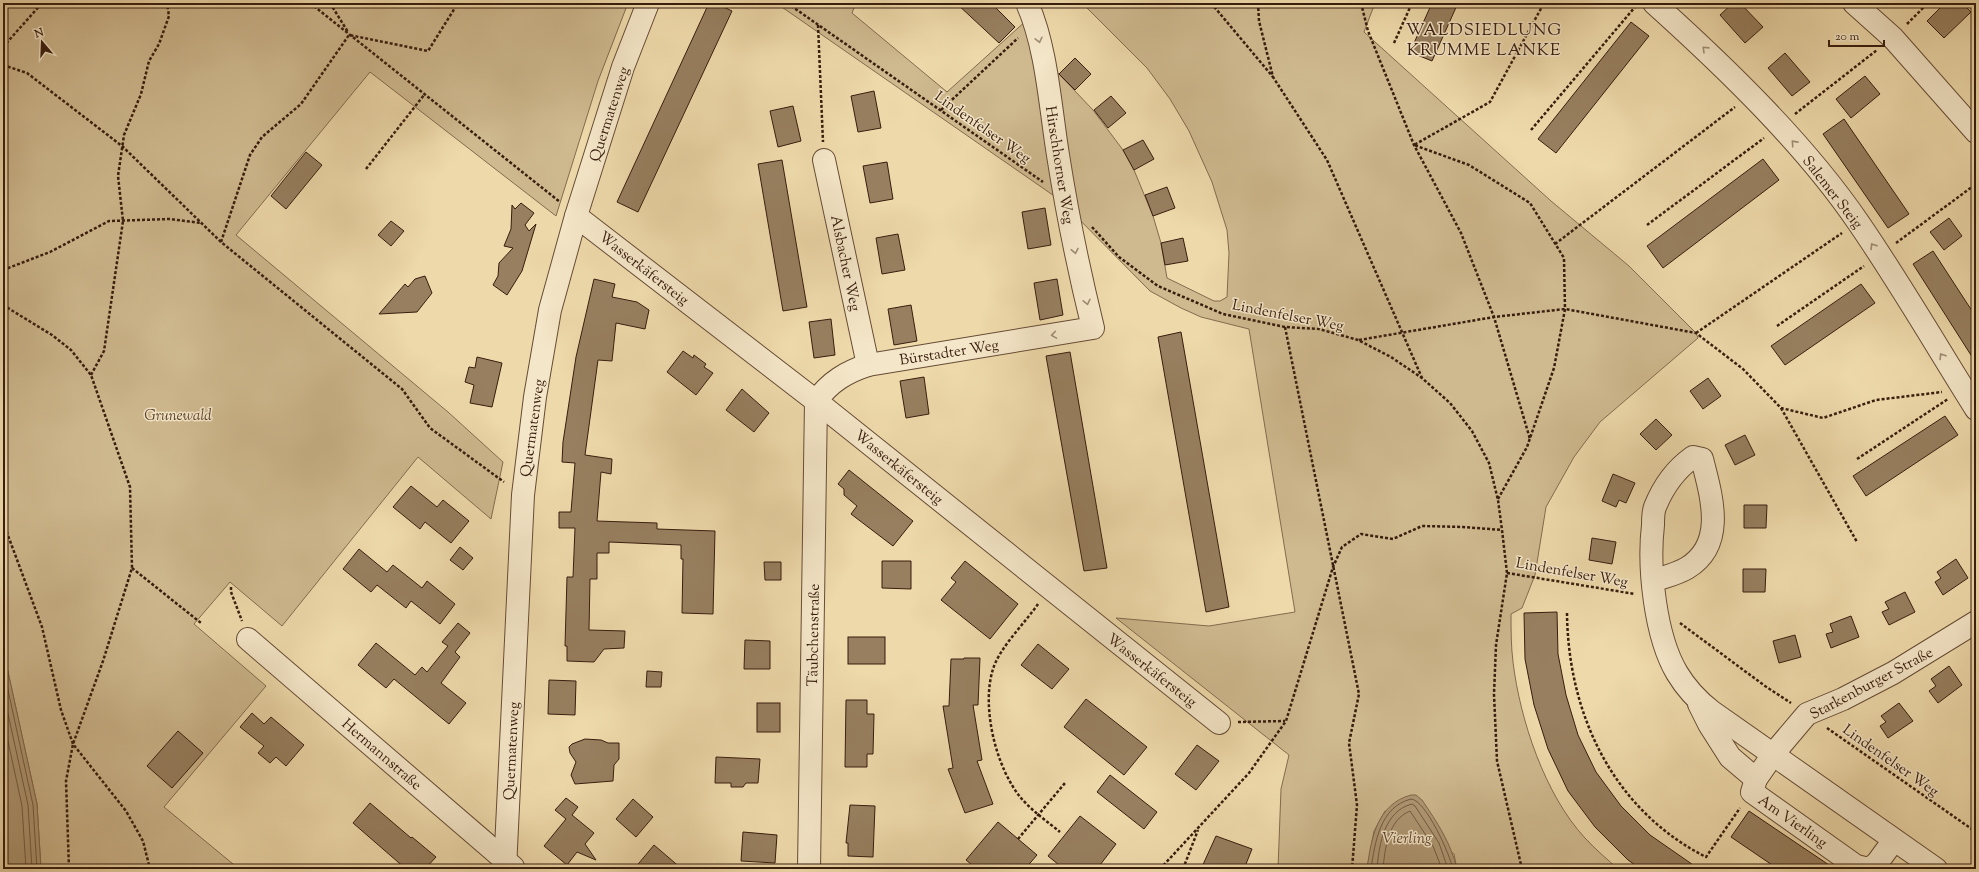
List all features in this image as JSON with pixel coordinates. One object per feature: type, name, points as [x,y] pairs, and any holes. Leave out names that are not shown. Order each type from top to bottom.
[{"type":"street","name":"Quermatenweg","points":[[509,866],[524,495],[535,398],[550,310],[576,216],[623,67],[648,3]]},
{"type":"street","name":"Salemer Steig","points":[[1654,3],[1704,48],[1817,169],[1858,222],[1976,410]]},
{"type":"street","points":[[1854,3],[1893,38],[1976,132]]},
{"type":"street","name":"Hirschhorner Weg","points":[[1031,12],[1041,47],[1064,197],[1076,258],[1093,328]]},
{"type":"street","name":"Alsbacher Weg","points":[[824,160],[868,365]]},
{"type":"street","name":"Wasserkäfersteig","points":[[576,216],[816,401],[1219,723]]},
{"type":"street","name":"Bürstadter Weg","points":[[816,401],[826,388],[838,378],[853,370],[868,365],[1093,328]]},
{"type":"street","name":"Täubchenstraße","points":[[809,869],[816,401]]},
{"type":"street","name":"Am Vierling","points":[[1653,581],[1687,568],[1704,553],[1714,527],[1712,500],[1702,459],[1693,457],[1680,466],[1668,482],[1655,508],[1650,546],[1653,581],[1655,604],[1670,659],[1676,672],[1697,700],[1709,724],[1730,757],[1754,785],[1856,866],[1869,869],[1876,863],[1894,840]]},
{"type":"street","name":"Starkenburger Straße","points":[[1754,785],[1774,753],[1808,714],[1843,699],[1893,674],[1976,622]]},
{"type":"street","name":"Hermannstraße","points":[[248,639],[509,866]]},
{"type":"street","name":"Am Vierling","points":[[1697,700],[1936,869]]},
{"type":"path","points":[[3,47],[42,3]]},
{"type":"path","points":[[91,376],[104,351],[123,221],[118,176],[124,135],[141,94],[149,61],[159,44],[168,16],[167,3]]},
{"type":"path","points":[[310,3],[576,216]]},
{"type":"path","points":[[330,3],[349,35],[428,50],[458,3]]},
{"type":"path","name":"Lindenfelser Weg","points":[[787,3],[1064,197]]},
{"type":"path","points":[[1211,3],[1273,77],[1327,160],[1422,378]]},
{"type":"path","points":[[1258,3],[1259,20],[1273,77]]},
{"type":"path","points":[[1361,3],[1368,32],[1414,144],[1461,233],[1494,317],[1530,439]]},
{"type":"path","points":[[1394,43],[1412,3]]},
{"type":"path","points":[[1414,144],[1490,102],[1544,3]]},
{"type":"path","points":[[1531,130],[1626,16],[1639,3]]},
{"type":"path","points":[[941,110],[1031,12]]},
{"type":"path","points":[[818,24],[824,160]]},
{"type":"path","points":[[221,242],[250,155],[262,137],[301,104],[349,35]]},
{"type":"path","points":[[3,65],[27,73],[122,146],[165,186],[221,242],[402,389],[430,428],[504,483]]},
{"type":"path","points":[[366,169],[424,95]]},
{"type":"path","points":[[1556,244],[1750,96]]},
{"type":"path","points":[[1414,144],[1469,165],[1530,203],[1564,258],[1565,309],[1554,368],[1530,439],[1498,500]]},
{"type":"path","points":[[3,270],[50,252],[109,221],[170,219],[201,223]]},
{"type":"path","points":[[1696,333],[1858,222]]},
{"type":"path","name":"Lindenfelser Weg","points":[[1089,224],[1119,257],[1158,286],[1223,314],[1284,327],[1319,329],[1358,340],[1390,357],[1422,378],[1450,403],[1472,431],[1489,462],[1498,500],[1507,573],[1642,595],[1655,604]]},
{"type":"path","points":[[3,305],[52,335],[72,350],[91,376],[130,487],[132,568],[103,661],[73,744],[66,781],[69,869]]},
{"type":"path","points":[[1358,340],[1494,317],[1565,309],[1696,333],[1743,369],[1781,408],[1857,542]]},
{"type":"path","points":[[1284,327],[1359,694],[1349,742],[1357,805],[1352,869]]},
{"type":"path","points":[[1781,408],[1823,418],[1876,400],[1963,389]]},
{"type":"path","points":[[1857,459],[1963,389]]},
{"type":"path","points":[[3,522],[42,627],[60,710],[73,744],[126,811],[143,841],[150,869]]},
{"type":"path","points":[[1160,869],[1249,773],[1286,721],[1333,567],[1342,547],[1361,534],[1394,539],[1422,526],[1502,530]]},
{"type":"path","points":[[132,568],[201,623]]},
{"type":"path","points":[[1507,573],[1496,645],[1494,694],[1497,754],[1522,869]]},
{"type":"path","points":[[231,587],[231,592],[248,639]]},
{"type":"path","points":[[1050,589],[1003,650],[993,668],[989,692],[996,748],[1006,776],[1022,799],[1060,832]]},
{"type":"path","points":[[1567,613],[1567,637],[1574,681],[1589,731],[1616,778],[1644,812],[1686,846],[1706,857],[1754,785]]},
{"type":"path","name":"Lindenfelser Weg","points":[[1679,622],[1765,686],[1808,714],[1976,832]]},
{"type":"path","points":[[1219,723],[1286,721]]},
{"type":"path","points":[[1018,840],[1065,782]]},
{"type":"path","points":[[1183,869],[1198,828]]},
{"type":"green space","name":"Grunewald","points":[[3,3],[628,3],[598,81],[556,216],[370,72],[236,235],[448,412],[503,462],[491,519],[418,457],[282,626],[230,582],[194,624],[266,686],[164,807],[233,864],[232,869],[41,869],[37,804],[3,649]]},
{"type":"green space","points":[[776,3],[856,3],[852,13],[947,92],[1028,19],[1056,71],[1093,110],[1123,150],[1134,170],[1153,216],[1161,243],[1167,278],[1214,301],[1220,301],[1227,297],[1229,253],[1227,230],[1212,182],[1189,131],[1170,99],[1147,68],[1082,3],[1375,3],[1364,32],[1551,201],[1629,266],[1696,333],[1698,338],[1600,422],[1574,457],[1546,507],[1535,575],[1522,608],[1511,614],[1512,650],[1516,684],[1528,732],[1546,779],[1558,801],[1585,838],[1618,869],[1457,869],[1454,854],[1385,811],[1374,831],[1367,869],[1278,869],[1281,789],[1289,755],[1116,618],[1209,626],[1295,612],[1249,329],[1201,317],[1150,291],[1060,200]]},
{"type":"water","points":[[3,649],[37,804],[41,869],[3,869]]},
{"type":"water","name":"Vierling","points":[[1411,795],[1416,795],[1422,800],[1438,825],[1451,850],[1457,869],[1367,869],[1374,835],[1383,814],[1390,806]]},
{"type":"building","points":[[709,3],[715,3],[732,11],[638,212],[617,202]]},
{"type":"building","points":[[956,3],[991,3],[1015,27],[999,43]]},
{"type":"building","points":[[1432,3],[1458,3],[1432,61],[1410,52]]},
{"type":"building","points":[[1733,3],[1740,3],[1763,27],[1745,43],[1720,15]]},
{"type":"building","points":[[1945,3],[1962,3],[1971,12],[1944,38],[1927,21]]},
{"type":"building","points":[[1631,22],[1649,36],[1556,153],[1538,139]]},
{"type":"building","points":[[1785,53],[1810,82],[1792,96],[1768,68]]},
{"type":"building","points":[[1075,58],[1091,74],[1075,90],[1059,74]]},
{"type":"building","points":[[1865,76],[1880,94],[1851,118],[1836,99]]},
{"type":"building","points":[[874,91],[881,128],[858,132],[851,96]]},
{"type":"building","points":[[1111,96],[1126,113],[1108,128],[1094,110]]},
{"type":"building","points":[[793,106],[801,141],[778,147],[770,111]]},
{"type":"building","points":[[1844,119],[1909,214],[1888,228],[1823,134]]},
{"type":"building","points":[[1143,140],[1154,159],[1134,170],[1123,150]]},
{"type":"building","points":[[306,152],[322,165],[286,209],[271,196]]},
{"type":"building","points":[[1763,159],[1779,180],[1663,268],[1647,246]]},
{"type":"building","points":[[782,160],[807,307],[783,311],[758,164]]},
{"type":"building","points":[[887,162],[893,199],[870,203],[863,166]]},
{"type":"building","points":[[1167,187],[1175,208],[1153,216],[1145,195]]},
{"type":"building","points":[[521,203],[534,213],[525,225],[529,231],[536,224],[522,271],[507,295],[493,285],[498,276],[499,263],[513,248],[504,246],[511,229],[512,205],[515,209]]},
{"type":"building","points":[[1045,208],[1051,245],[1028,249],[1022,212]]},
{"type":"building","points":[[1949,218],[1962,236],[1944,250],[1930,232]]},
{"type":"building","points":[[391,221],[404,231],[391,246],[378,235]]},
{"type":"building","points":[[898,234],[905,270],[882,274],[876,238]]},
{"type":"building","points":[[1183,238],[1188,261],[1165,265],[1161,243]]},
{"type":"building","points":[[1933,251],[1976,317],[1976,363],[1913,264]]},
{"type":"building","points":[[425,276],[432,293],[417,312],[379,314],[405,284],[408,287],[415,279]]},
{"type":"building","points":[[594,279],[615,284],[612,297],[637,302],[649,310],[645,329],[616,323],[612,361],[598,360],[585,455],[612,459],[611,474],[601,472],[597,521],[657,523],[657,529],[715,531],[713,614],[682,613],[683,559],[681,559],[681,545],[609,542],[609,553],[597,553],[597,579],[590,579],[589,630],[625,631],[624,648],[604,649],[594,662],[567,661],[567,646],[565,646],[567,577],[573,577],[575,528],[559,528],[559,512],[571,512],[575,463],[562,462],[563,442],[576,357]]},
{"type":"building","points":[[1057,279],[1063,315],[1040,320],[1034,283]]},
{"type":"building","points":[[1861,284],[1875,303],[1785,365],[1771,346]]},
{"type":"building","points":[[911,305],[917,341],[894,345],[888,309]]},
{"type":"building","points":[[831,319],[835,355],[814,358],[809,322]]},
{"type":"building","points":[[1181,332],[1229,607],[1206,612],[1158,337]]},
{"type":"building","points":[[683,351],[693,358],[694,355],[706,364],[704,367],[713,373],[696,395],[667,372]]},
{"type":"building","points":[[1070,352],[1107,568],[1084,571],[1046,356]]},
{"type":"building","points":[[477,357],[502,363],[492,407],[470,403],[474,385],[465,382],[469,367],[475,368]]},
{"type":"building","points":[[924,377],[929,414],[906,418],[900,381]]},
{"type":"building","points":[[1708,378],[1721,396],[1703,409],[1690,391]]},
{"type":"building","points":[[742,389],[769,413],[754,432],[726,410]]},
{"type":"building","points":[[1945,416],[1958,435],[1866,496],[1853,476]]},
{"type":"building","points":[[1656,419],[1672,435],[1656,450],[1640,434]]},
{"type":"building","points":[[1745,435],[1755,455],[1735,465],[1725,445]]},
{"type":"building","points":[[849,470],[913,521],[893,546],[851,514],[857,506],[844,495],[844,489],[838,484]]},
{"type":"building","points":[[1613,474],[1635,483],[1626,503],[1619,500],[1616,507],[1602,501]]},
{"type":"building","points":[[411,486],[437,507],[443,500],[469,521],[451,543],[425,522],[420,529],[393,507]]},
{"type":"building","points":[[1744,505],[1767,505],[1766,528],[1744,528]]},
{"type":"building","points":[[1592,538],[1616,542],[1612,564],[1589,560]]},
{"type":"building","points":[[460,547],[473,558],[463,570],[450,560]]},
{"type":"building","points":[[359,549],[387,572],[393,565],[422,588],[427,581],[455,604],[440,624],[411,601],[406,608],[377,585],[371,592],[343,569]]},
{"type":"building","points":[[1956,559],[1968,578],[1943,595],[1935,582],[1941,578],[1937,572]]},
{"type":"building","points":[[882,561],[911,561],[911,589],[882,588]]},
{"type":"building","points":[[965,561],[1018,604],[990,639],[941,600],[956,582],[951,578]]},
{"type":"building","points":[[764,562],[781,562],[781,580],[765,580]]},
{"type":"building","points":[[1743,569],[1766,569],[1765,592],[1743,592]]},
{"type":"building","points":[[1905,592],[1915,612],[1889,625],[1882,612],[1889,609],[1885,602]]},
{"type":"building","points":[[1557,612],[1558,654],[1566,695],[1578,735],[1596,772],[1621,806],[1650,835],[1699,869],[1641,869],[1628,860],[1595,827],[1568,791],[1548,749],[1534,705],[1525,659],[1524,613]]},
{"type":"building","points":[[1851,616],[1859,637],[1831,648],[1826,634],[1833,632],[1830,624]]},
{"type":"building","points":[[458,623],[470,633],[455,652],[460,657],[441,683],[466,703],[449,724],[394,679],[386,688],[358,665],[376,643],[415,675],[422,667],[427,672],[448,646],[442,642]]},
{"type":"building","points":[[1795,635],[1801,657],[1779,663],[1773,641]]},
{"type":"building","points":[[848,637],[885,637],[885,664],[848,664]]},
{"type":"building","points":[[745,640],[770,641],[770,669],[744,669]]},
{"type":"building","points":[[1038,644],[1069,669],[1052,689],[1021,665]]},
{"type":"building","points":[[980,658],[978,705],[973,705],[982,760],[977,761],[993,804],[965,813],[948,769],[953,768],[943,706],[949,706],[951,659]]},
{"type":"building","points":[[1949,666],[1962,685],[1938,703],[1929,691],[1936,686],[1931,679]]},
{"type":"building","points":[[647,671],[662,672],[661,687],[646,687]]},
{"type":"building","points":[[549,680],[576,681],[575,715],[548,714]]},
{"type":"building","points":[[1086,699],[1147,747],[1124,775],[1064,727]]},
{"type":"building","points":[[846,700],[867,700],[867,714],[874,714],[873,754],[867,754],[867,767],[845,767]]},
{"type":"building","points":[[757,703],[780,703],[780,732],[757,732]]},
{"type":"building","points":[[1899,703],[1913,721],[1888,738],[1880,726],[1886,722],[1881,716]]},
{"type":"building","points":[[252,713],[264,724],[271,717],[304,745],[286,766],[276,757],[270,763],[258,753],[264,746],[240,727]]},
{"type":"building","points":[[178,731],[203,753],[172,788],[147,766]]},
{"type":"building","points":[[585,739],[601,740],[608,743],[619,743],[619,759],[614,765],[613,781],[575,784],[571,775],[576,762],[570,753],[569,747],[572,744]]},
{"type":"building","points":[[1197,745],[1219,761],[1196,790],[1175,774]]},
{"type":"building","points":[[716,757],[760,759],[758,783],[746,783],[743,787],[731,787],[731,783],[715,783]]},
{"type":"building","points":[[1110,775],[1157,812],[1144,829],[1097,792]]},
{"type":"building","points":[[566,798],[578,807],[572,815],[594,833],[585,844],[596,860],[577,852],[567,865],[544,846],[566,819],[555,810]]},
{"type":"building","points":[[633,799],[653,817],[636,837],[616,819]]},
{"type":"building","points":[[370,803],[436,857],[425,869],[406,869],[353,823]]},
{"type":"building","points":[[850,805],[875,806],[873,857],[848,856],[848,843],[846,843]]},
{"type":"building","points":[[1749,811],[1835,869],[1778,869],[1731,837]]},
{"type":"building","points":[[1080,816],[1116,844],[1097,869],[1064,869],[1048,856]]},
{"type":"building","points":[[998,822],[1037,855],[1025,869],[977,869],[966,860]]},
{"type":"building","points":[[743,832],[777,835],[775,863],[741,861]]},
{"type":"building","points":[[1216,836],[1252,849],[1244,869],[1201,869]]},
{"type":"building","points":[[654,845],[682,869],[634,869]]},
{"type":"district","name":"WALDSIEDLUNG KRUMME LANKE","points":[[1484,39]]}]
